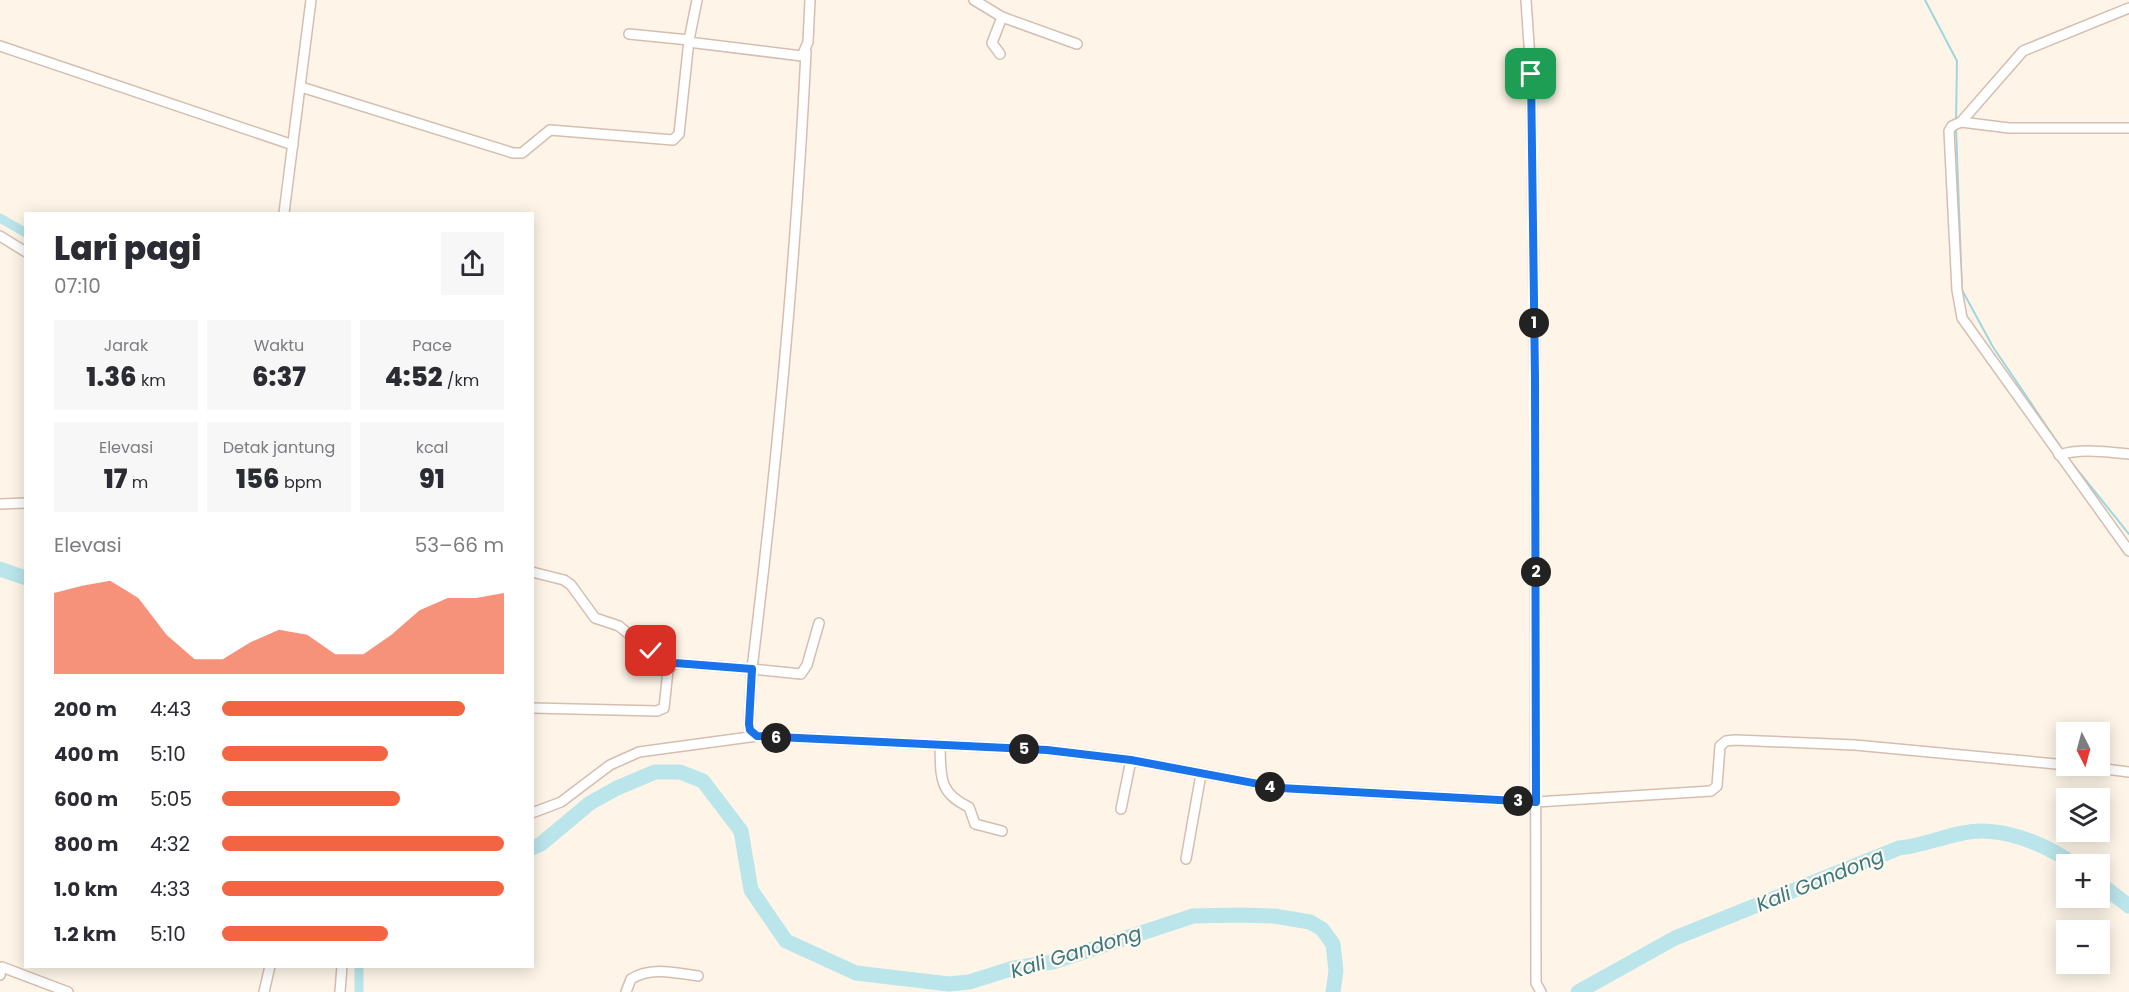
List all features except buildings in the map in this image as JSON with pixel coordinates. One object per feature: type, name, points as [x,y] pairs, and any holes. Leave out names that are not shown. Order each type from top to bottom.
[{"type":"street","points":[[284,212],[311,0]]},
{"type":"street","points":[[301,87],[513,153],[522,153],[550,130],[668,141],[679,134],[689,41],[697,0]]},
{"type":"street","points":[[757,736],[750,730],[749,724],[752,669],[765,566],[797,223],[810,0]]},
{"type":"street","points":[[974,0],[1002,17],[1077,44]]},
{"type":"street","points":[[1526,0],[1531,74],[1539,988]]},
{"type":"street","points":[[2129,8],[2023,51],[1949,131],[1960,314],[2063,453],[2129,551]]},
{"type":"street","points":[[1000,54],[992,42],[1002,17]]},
{"type":"street","points":[[629,34],[795,57],[806,52]]},
{"type":"street","points":[[0,46],[293,144]]},
{"type":"street","points":[[1957,124],[2009,128],[2129,128]]},
{"type":"street","points":[[0,236],[24,251]]},
{"type":"street","points":[[2063,453],[2129,454]]},
{"type":"street","points":[[0,504],[24,503]]},
{"type":"street","points":[[534,572],[564,580],[571,585],[595,618],[619,626],[644,647],[675,663],[801,674],[807,665],[819,623]]},
{"type":"street","points":[[534,708],[661,710],[665,702],[668,670],[675,663]]},
{"type":"street","points":[[534,812],[561,802],[610,765],[639,752],[757,736],[1047,750],[1131,760],[1280,788],[1536,802],[1711,791],[1717,786],[1720,746],[1726,741],[1735,740],[1855,745],[2056,764]]},
{"type":"street","points":[[940,746],[940,772],[947,793],[952,800],[969,807],[975,824],[1002,831]]},
{"type":"street","points":[[1121,809],[1131,760]]},
{"type":"street","points":[[2110,770],[2129,772]]},
{"type":"street","points":[[1186,859],[1201,774]]},
{"type":"street","points":[[264,992],[270,968]]},
{"type":"street","points":[[340,992],[342,968]]},
{"type":"street","points":[[1,969],[68,992]]},
{"type":"street","points":[[626,992],[631,979],[646,973],[661,971],[698,976]]},
{"type":"waterway","points":[[1925,0],[1957,61],[1956,122]]},
{"type":"waterway","points":[[1956,128],[1962,290],[1993,347],[2064,452]]},
{"type":"waterway","points":[[0,218],[24,232]]},
{"type":"waterway","points":[[2067,457],[2129,534]]},
{"type":"waterway","name":"Kali Gandong","points":[[0,569],[24,577]]},
{"type":"waterway","name":"Kali Gandong","points":[[534,847],[541,844],[590,803],[617,788],[655,772],[680,772],[703,781],[741,831],[751,890],[786,941],[856,973],[949,984],[969,982],[1014,968],[1053,962],[1193,916],[1274,916],[1310,922],[1322,929],[1333,944],[1336,971],[1333,992]]},
{"type":"waterway","name":"Kali Gandong","points":[[1578,992],[1675,938],[1899,848],[1977,831],[2021,838],[2058,854]]},
{"type":"waterway","name":"Kali Gandong","points":[[2110,892],[2129,906]]},
{"type":"waterway","points":[[359,968],[359,992]]},
{"type":"route","points":[[651,651],[675,663],[752,669],[749,724],[750,730],[757,736],[1047,750],[1131,760],[1280,788],[1536,802],[1535,378],[1531,74]]}]
